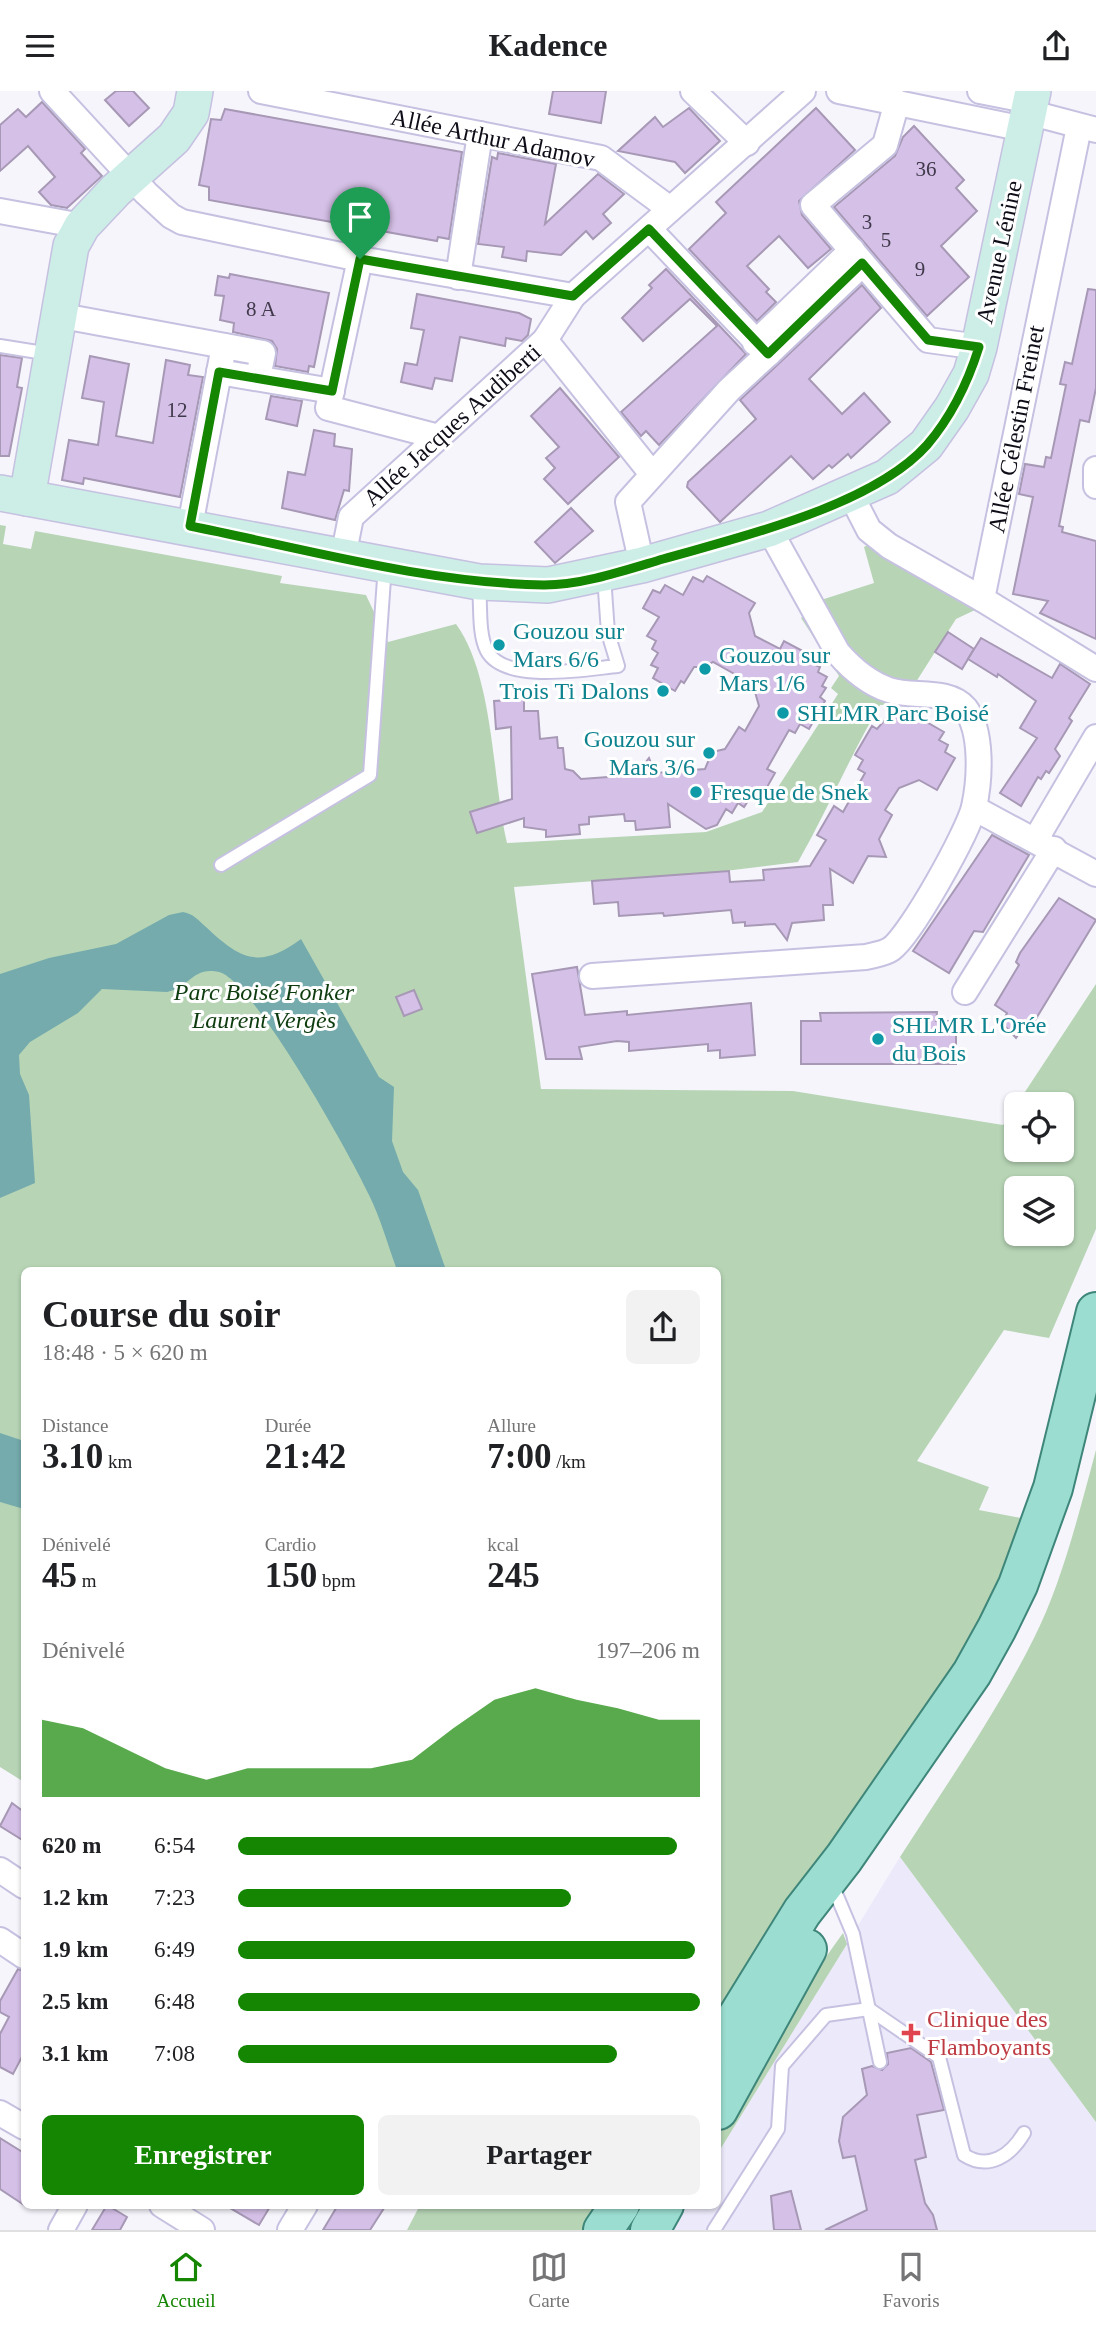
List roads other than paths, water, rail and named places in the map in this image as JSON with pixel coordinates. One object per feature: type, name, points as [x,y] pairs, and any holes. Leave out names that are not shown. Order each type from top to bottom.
[{"type":"main road","points":[[721,2043],[802,1912],[844,1858],[972,1673],[1018,1585],[1053,1487],[1096,1312]]},
{"type":"main road","points":[[721,2105],[837,1896],[844,1858]]},
{"type":"main road","points":[[603,2230],[617,2209]]},
{"type":"main road","points":[[650,2230],[662,2209]]},
{"type":"street","points":[[52,91],[165,211],[182,222],[360,259],[573,296]]},
{"type":"street","points":[[13,496],[50,354],[71,246],[82,226],[179,132],[191,113],[195,91]]},
{"type":"street","name":"Allée Arthur Adamov","points":[[261,91],[601,158],[670,209]]},
{"type":"street","points":[[693,91],[747,143]]},
{"type":"street","name":"Allée Jacques Audiberti","points":[[343,557],[351,517],[545,340],[573,296],[803,91]]},
{"type":"street","points":[[839,91],[897,102],[1029,108]]},
{"type":"street","points":[[980,91],[1087,128]]},
{"type":"street","points":[[897,102],[885,145],[813,205],[928,340],[979,347]]},
{"type":"street","name":"Avenue Lénine","points":[[13,496],[190,526],[479,582],[548,585],[604,575],[769,529],[887,477],[926,445],[952,408],[971,374],[993,294],[1029,108]]},
{"type":"street","name":"Allée Célestin Freinet","points":[[982,599],[1087,128]]},
{"type":"street","points":[[458,277],[480,134]]},
{"type":"street","points":[[0,211],[82,226]]},
{"type":"street","points":[[649,229],[761,348]]},
{"type":"street","points":[[642,565],[627,506],[652,474],[729,390],[761,348],[857,257]]},
{"type":"street","points":[[360,259],[328,408],[439,437]]},
{"type":"street","points":[[57,315],[263,353],[258,378]]},
{"type":"street","points":[[545,340],[652,474]]},
{"type":"street","points":[[190,526],[224,346]]},
{"type":"street","points":[[219,372],[332,391]]},
{"type":"street","points":[[1096,469],[1096,486]]},
{"type":"street","points":[[851,495],[869,530],[889,546],[1096,669]]},
{"type":"street","points":[[592,976],[772,965],[866,957],[889,951],[904,936],[956,846],[974,808],[978,756],[972,722],[966,709],[957,701],[944,697],[890,690],[852,669],[838,653],[769,529]]},
{"type":"street","points":[[965,992],[1045,844],[1096,737]]},
{"type":"street","points":[[974,808],[1045,844],[1096,874]]},
{"type":"street","points":[[0,1870],[21,1884]]},
{"type":"street","points":[[0,1940],[21,1952]]},
{"type":"street","points":[[0,2113],[21,2125]]},
{"type":"street","points":[[61,2230],[73,2209]]},
{"type":"street","points":[[168,2209],[202,2230]]},
{"type":"street","points":[[290,2230],[303,2209]]},
{"type":"lane","points":[[0,346],[50,354]]},
{"type":"lane","points":[[221,865],[370,775],[385,565]]},
{"type":"lane","points":[[479,582],[484,643],[488,654],[520,672],[568,670],[618,666],[608,633],[604,575]]},
{"type":"lane","points":[[837,1896],[853,1934],[880,2062]]},
{"type":"lane","points":[[714,2230],[778,2129],[782,2066],[826,2015],[869,2009],[939,2057],[964,2155],[973,2161],[994,2161],[1015,2148],[1024,2133]]},
{"type":"water","points":[[183,912],[190,914],[229,947],[250,957],[273,955],[301,939],[379,1077],[394,1087],[392,1141],[403,1172],[418,1190],[445,1267],[396,1267],[373,1204],[323,1110],[277,1036],[254,1005],[235,982],[219,972],[197,974],[167,992],[102,989],[78,1013],[30,1042],[19,1055],[20,1074],[29,1095],[35,1183],[0,1198],[0,974],[49,958],[116,944],[169,915]]},
{"type":"water","points":[[0,1433],[21,1440],[21,1508],[0,1502]]},
{"type":"place","name":"Gouzou sur Mars 6/6","points":[[499,645]]},
{"type":"place","name":"Gouzou sur Mars 1/6","points":[[705,669]]},
{"type":"place","name":"Trois Ti Dalons","points":[[663,691]]},
{"type":"place","name":"SHLMR Parc Boisé","points":[[783,713]]},
{"type":"place","name":"Gouzou sur Mars 3/6","points":[[709,753]]},
{"type":"place","name":"Fresque de Snek","points":[[696,792]]},
{"type":"place","name":"SHLMR L'Orée du Bois","points":[[878,1039]]},
{"type":"place","name":"Clinique des Flamboyants","points":[[911,2033]]},
{"type":"park label","name":"Parc Boisé Fonker Laurent Vergès","points":[[264,1006]]}]
